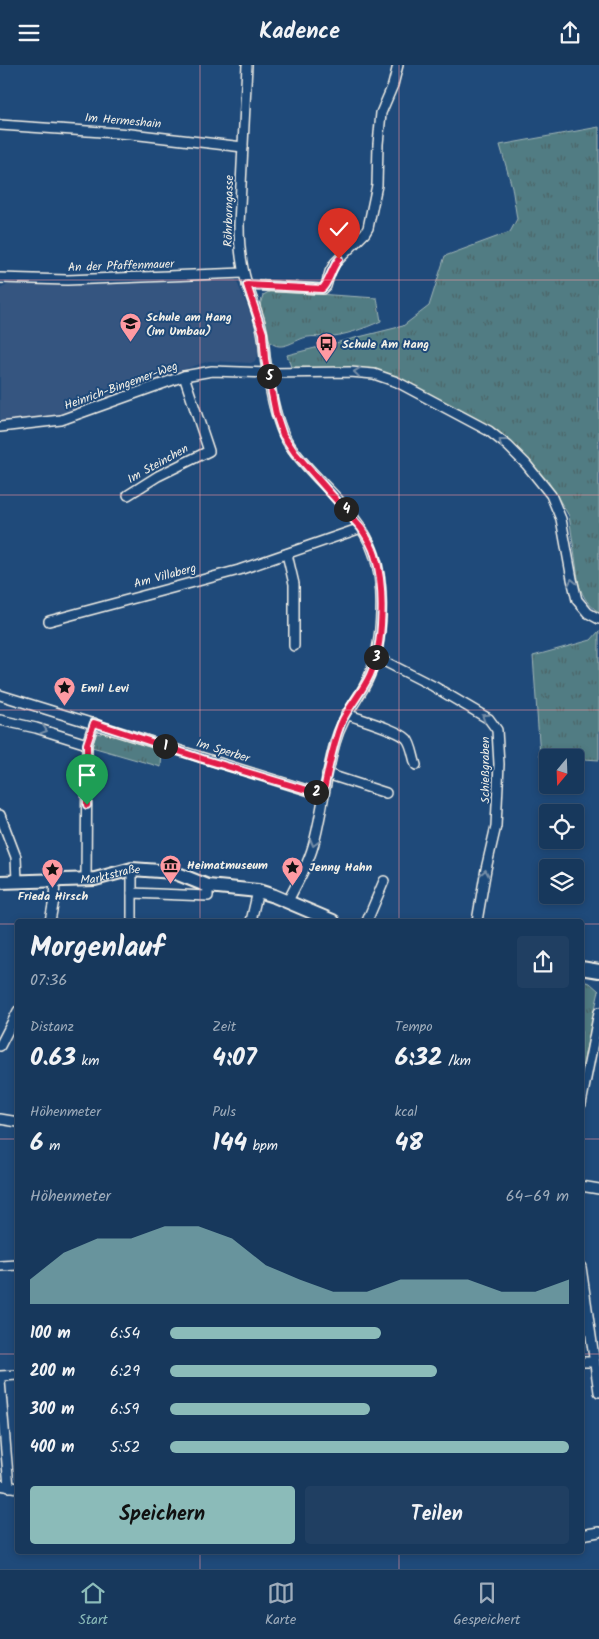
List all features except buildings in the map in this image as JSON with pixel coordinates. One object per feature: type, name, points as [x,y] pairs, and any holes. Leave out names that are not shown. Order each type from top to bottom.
[{"type":"street","name":"Röhrborngasse","points":[[247,65],[239,225],[243,273],[263,333],[276,414],[288,444],[361,528],[369,541],[374,554],[380,587],[381,615],[376,657],[364,687],[346,714],[335,742],[315,840],[308,862],[288,901]]},
{"type":"street","points":[[247,285],[322,289],[326,286],[335,263],[365,233],[370,219],[376,185],[381,113],[393,85],[398,65]]},
{"type":"street","name":"Im Hermeshain","points":[[0,125],[131,134],[243,147]]},
{"type":"street","name":"An der Pfaffenmauer","points":[[0,278],[67,280],[243,273]]},
{"type":"street","name":"Heinrich-Bingemer-Weg","points":[[0,427],[61,420],[184,376],[212,371],[268,373],[350,371],[374,374],[397,382],[488,431],[508,446],[526,464],[551,495],[562,519],[577,600],[588,613],[599,619]]},
{"type":"street","name":"Im Steinchen","points":[[128,495],[158,476],[208,451],[184,376]]},
{"type":"street","name":"Am Villaberg","points":[[48,621],[239,570],[361,528]]},
{"type":"street","points":[[287,554],[294,584],[294,646]]},
{"type":"street","name":"Schießgraben","points":[[376,657],[433,686],[489,719],[497,730],[499,764],[496,826],[477,919]]},
{"type":"street","name":"Im Sperber","points":[[0,695],[323,795]]},
{"type":"street","points":[[346,714],[406,738],[410,743],[416,765]]},
{"type":"street","points":[[0,720],[36,728],[87,744]]},
{"type":"street","points":[[86,880],[87,744],[94,723]]},
{"type":"street","points":[[327,774],[386,793]]},
{"type":"street","points":[[0,815],[16,857],[17,881]]},
{"type":"street","points":[[132,869],[132,919]]},
{"type":"street","name":"Marktstraße","points":[[0,882],[86,880],[132,869],[173,872],[208,886],[258,891],[288,901],[328,919]]},
{"type":"street","points":[[50,919],[55,880]]},
{"type":"street","points":[[368,919],[384,881]]},
{"type":"street","points":[[132,893],[208,896],[208,886]]},
{"type":"street","points":[[251,919],[258,891]]},
{"type":"street","points":[[584,968],[599,971]]},
{"type":"street","points":[[584,1089],[599,1012]]},
{"type":"street","points":[[0,1045],[15,1017]]},
{"type":"street","points":[[0,1119],[15,1122]]},
{"type":"street","points":[[584,1186],[599,1189]]},
{"type":"street","points":[[0,1266],[15,1265]]},
{"type":"street","points":[[584,1287],[599,1392]]},
{"type":"street","points":[[584,1362],[595,1362]]},
{"type":"street","points":[[0,1376],[15,1375]]},
{"type":"street","points":[[0,1381],[9,1487]]},
{"type":"street","points":[[584,1534],[599,1532]]},
{"type":"shaded area","name":"Schule am Hang (im Umbau)","points":[[235,278],[260,334],[260,352],[255,361],[251,363],[209,361],[182,370],[182,373],[61,416],[0,424],[0,289],[11,283],[68,285]]},
{"type":"green space","points":[[599,127],[599,612],[586,600],[579,585],[569,516],[548,481],[510,441],[445,403],[375,369],[291,367],[287,355],[403,326],[429,306],[445,256],[510,232],[517,219],[512,187],[500,145]]},
{"type":"green space","points":[[271,291],[377,298],[381,321],[346,334],[308,337],[284,346],[274,345],[269,341],[260,305],[263,295]]},
{"type":"green space","points":[[599,631],[599,760],[584,759],[584,749],[540,749],[533,656],[591,640]]},
{"type":"green space","points":[[103,731],[162,750],[161,767],[92,747],[96,733],[101,734]]},
{"type":"green space","points":[[584,982],[590,983],[599,991],[584,1058]]},
{"type":"place","name":"Schule am Hang (im Umbau)","points":[[130,343]]},
{"type":"place","name":"Schule Am Hang","points":[[326,363]]},
{"type":"place","name":"Emil Levi","points":[[65,707]]},
{"type":"place","name":"Heimatmuseum","points":[[171,884]]},
{"type":"place","name":"Jenny Hahn","points":[[293,886]]},
{"type":"place","name":"Frieda Hirsch","points":[[53,888]]},
{"type":"route","points":[[87,805],[87,744],[94,723],[203,759],[323,795],[341,724],[371,674],[376,657],[381,615],[378,565],[369,541],[353,517],[295,453],[283,435],[276,414],[265,359],[263,333],[247,285],[321,290],[326,286],[332,267],[339,259]]}]
